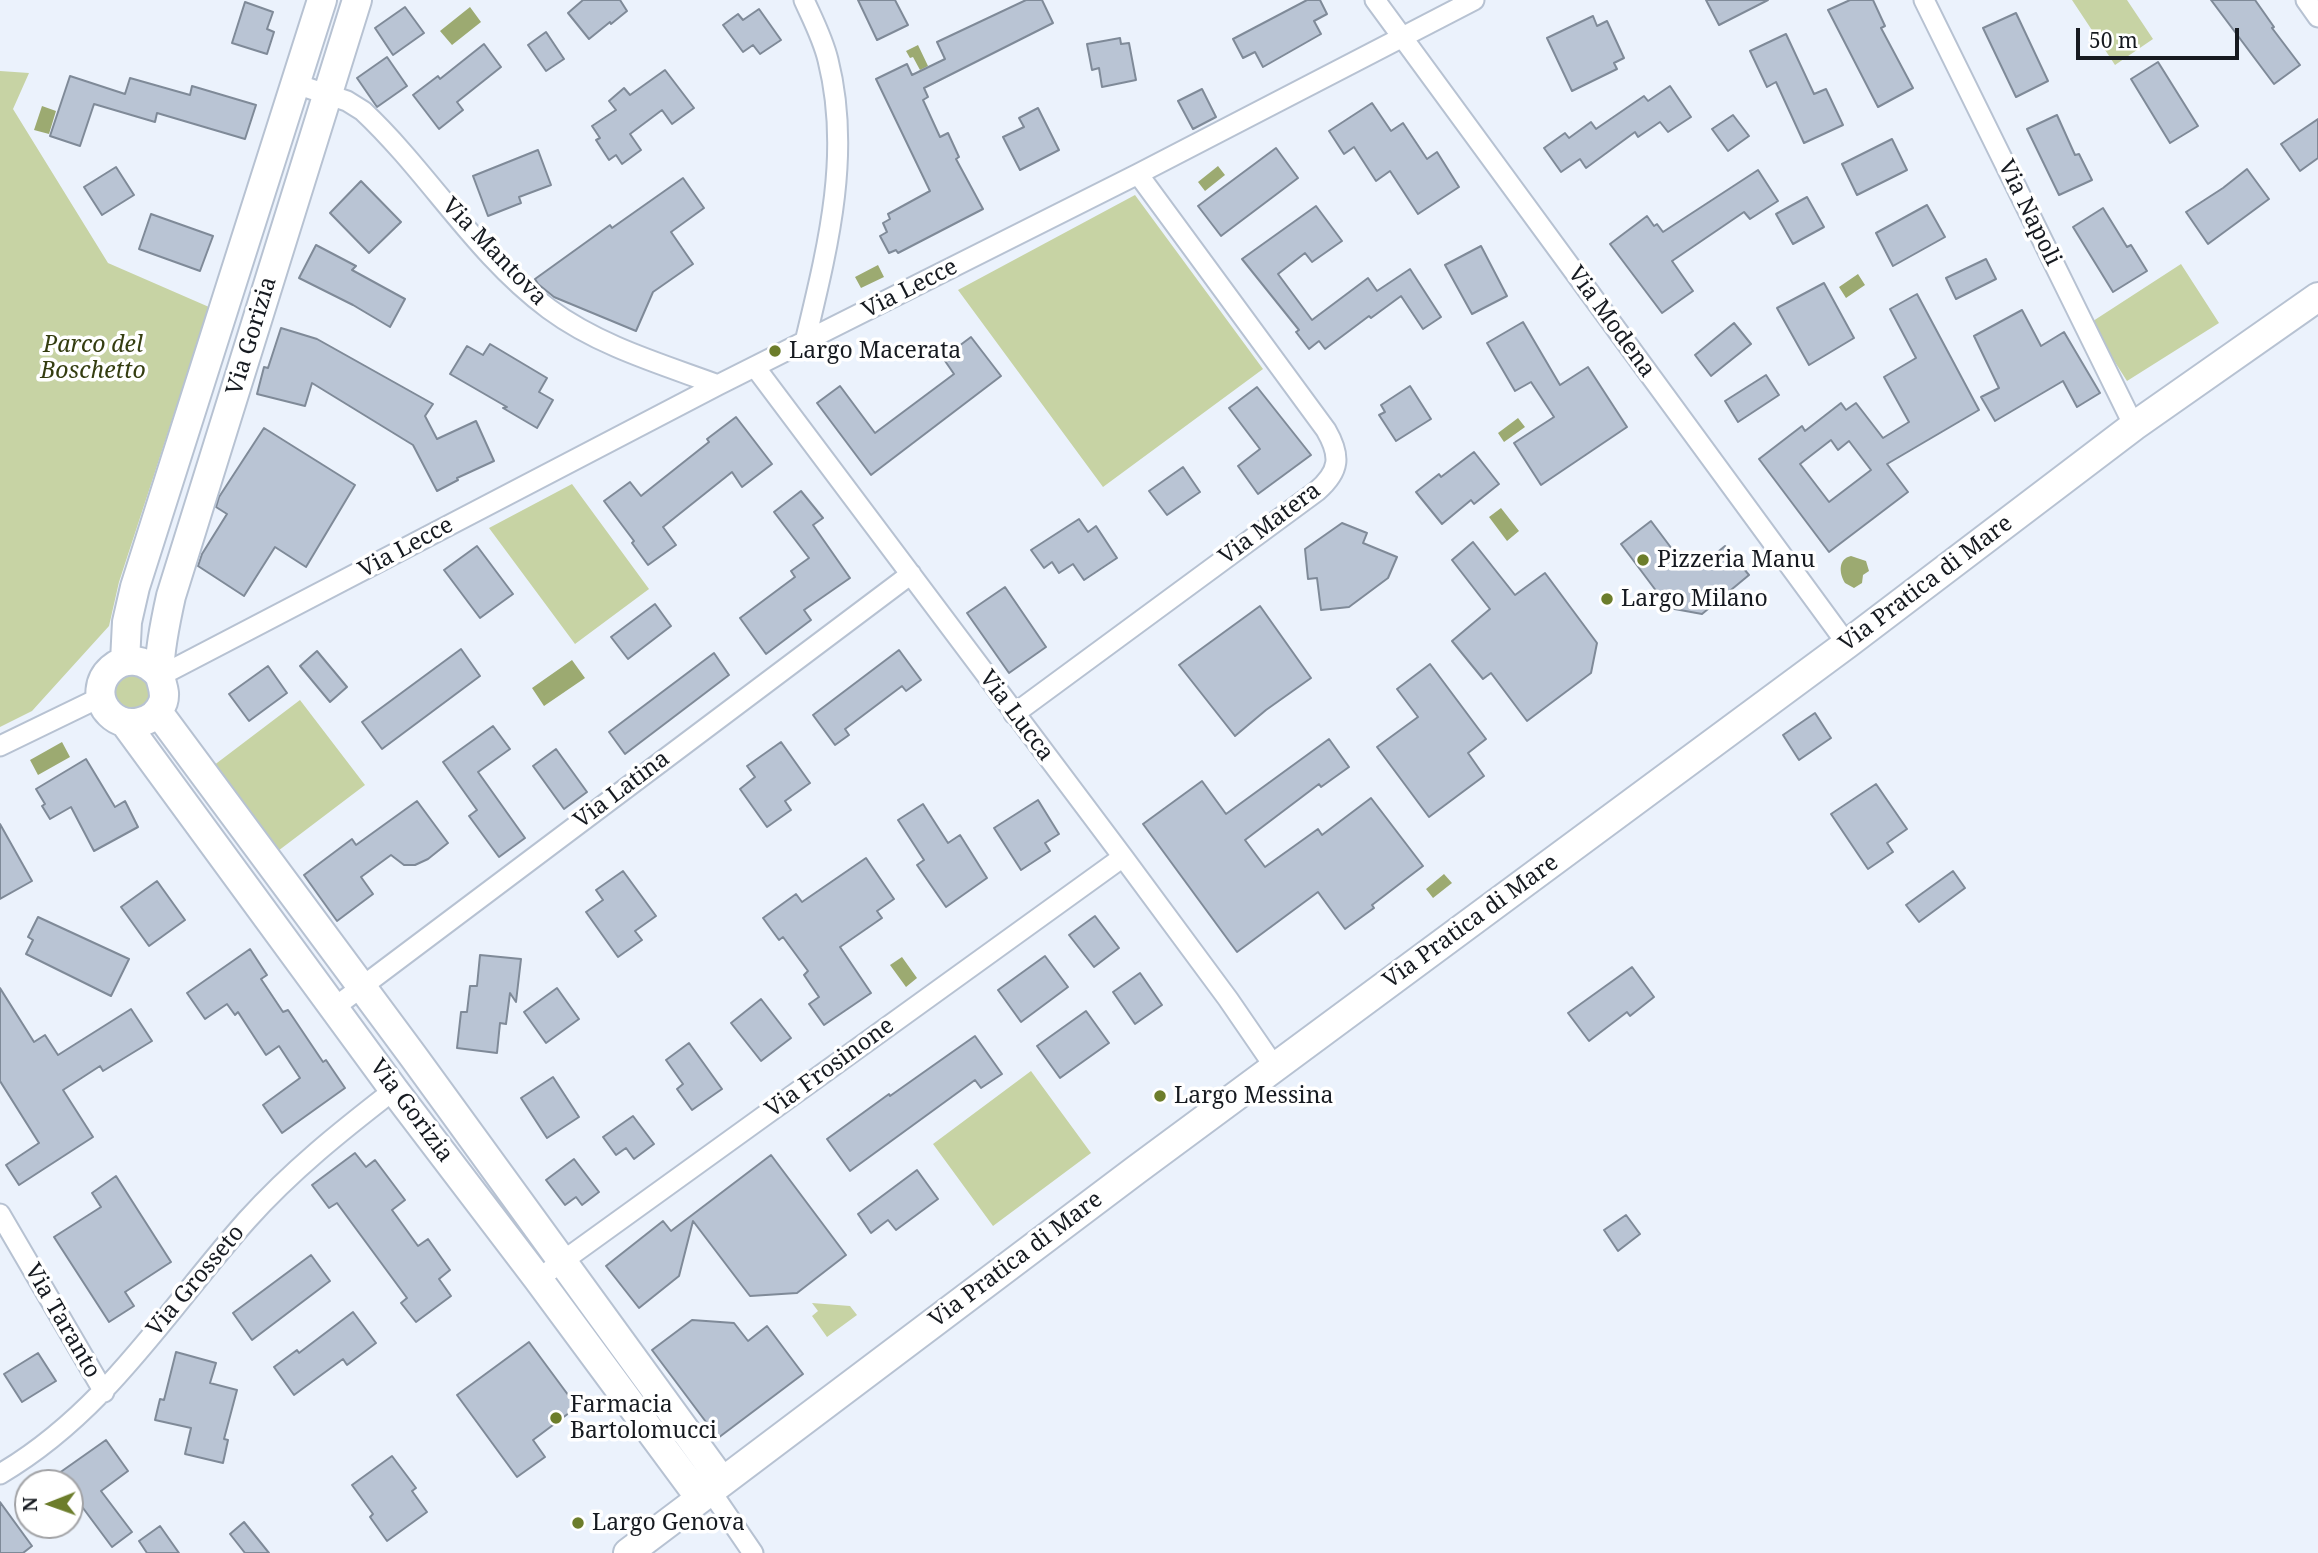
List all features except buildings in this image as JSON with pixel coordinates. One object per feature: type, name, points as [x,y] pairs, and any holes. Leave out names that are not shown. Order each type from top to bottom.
[{"type":"street","name":"Via Gorizia","points":[[125,661],[126,634],[135,587],[322,0]]},
{"type":"street","name":"Via Gorizia","points":[[160,676],[165,628],[176,580],[357,0]]},
{"type":"street","points":[[804,0],[828,58],[836,105],[838,141],[830,230],[806,342]]},
{"type":"street","name":"Via Modena","points":[[1375,0],[1847,644]]},
{"type":"street","name":"Via Lecce","points":[[160,676],[718,385],[1138,174],[1474,0]]},
{"type":"street","name":"Via Napoli","points":[[1924,0],[2134,426]]},
{"type":"street","points":[[2306,0],[2318,18]]},
{"type":"street","name":"Via Mantova","points":[[296,84],[352,103],[369,116],[492,257],[549,309],[610,344],[718,385]]},
{"type":"street","name":"Via Matera","points":[[1014,714],[1317,491],[1329,478],[1336,464],[1335,451],[1326,430],[1138,174]]},
{"type":"street","name":"Via Pratica di Mare","points":[[628,1553],[1275,1066],[1847,644],[2134,426],[2318,297]]},
{"type":"street","name":"Via Lucca","points":[[755,367],[1123,857],[1275,1066]]},
{"type":"street","name":"Via Latina","points":[[335,1007],[911,574]]},
{"type":"street","points":[[135,660],[145,662],[160,676],[164,685],[164,696],[158,712],[143,722],[125,723],[109,714],[101,697],[103,679],[116,664],[135,660]]},
{"type":"street","points":[[0,746],[101,697]]},
{"type":"street","name":"Via Gorizia","points":[[158,712],[562,1261],[711,1490]]},
{"type":"street","name":"Via Gorizia","points":[[125,723],[394,1090],[538,1279],[711,1490]]},
{"type":"street","name":"Via Frosinone","points":[[538,1279],[1123,857]]},
{"type":"street","name":"Via Grosseto","points":[[0,1474],[46,1444],[104,1392],[231,1238],[285,1180],[315,1152],[394,1090]]},
{"type":"street","name":"Via Taranto","points":[[0,1214],[104,1392]]},
{"type":"street","points":[[711,1490],[752,1553]]},
{"type":"green space","points":[[2072,0],[2127,0],[2153,39],[2115,65]]},
{"type":"green space","name":"Parco del Boschetto","points":[[0,71],[29,73],[13,109],[108,263],[209,307],[119,582],[109,626],[32,711],[0,727]]},
{"type":"green space","points":[[1135,195],[1263,369],[1103,487],[958,290]]},
{"type":"green space","points":[[2181,264],[2219,323],[2127,381],[2090,323]]},
{"type":"green space","points":[[572,484],[649,589],[575,644],[489,528]]},
{"type":"green space","points":[[143,668],[156,702],[122,715],[109,681]]},
{"type":"green space","points":[[300,700],[365,785],[274,854],[209,769]]},
{"type":"green space","points":[[1031,1071],[1091,1153],[993,1226],[933,1144]]},
{"type":"green space","points":[[812,1303],[850,1306],[857,1315],[827,1337],[812,1316],[818,1311]]},
{"type":"shaded area","points":[[470,7],[481,22],[452,45],[440,31]]},
{"type":"shaded area","points":[[918,45],[928,66],[920,70],[906,51]]},
{"type":"shaded area","points":[[42,106],[56,111],[49,134],[34,130]]},
{"type":"shaded area","points":[[1218,166],[1225,175],[1205,191],[1198,182]]},
{"type":"shaded area","points":[[878,265],[884,277],[861,288],[855,277]]},
{"type":"shaded area","points":[[1858,274],[1865,285],[1846,298],[1839,287]]},
{"type":"shaded area","points":[[1518,418],[1525,427],[1504,442],[1498,433]]},
{"type":"shaded area","points":[[1501,508],[1519,531],[1507,541],[1489,517]]},
{"type":"shaded area","points":[[1851,556],[1866,561],[1869,571],[1863,575],[1862,583],[1854,588],[1845,583],[1841,571],[1844,560]]},
{"type":"shaded area","points":[[572,660],[585,678],[544,706],[532,688]]},
{"type":"shaded area","points":[[62,742],[70,757],[38,775],[30,760]]},
{"type":"shaded area","points":[[1444,874],[1452,883],[1433,898],[1426,889]]},
{"type":"shaded area","points":[[902,957],[917,978],[906,987],[890,965]]},
{"type":"place","name":"Largo Macerata","points":[[775,351]]},
{"type":"place","name":"Pizzeria Manu","points":[[1643,560]]},
{"type":"place","name":"Largo Milano","points":[[1607,599]]},
{"type":"place","name":"Largo Messina","points":[[1160,1096]]},
{"type":"place","name":"Farmacia Bartolomucci","points":[[556,1418]]},
{"type":"place","name":"Largo Genova","points":[[578,1523]]}]
